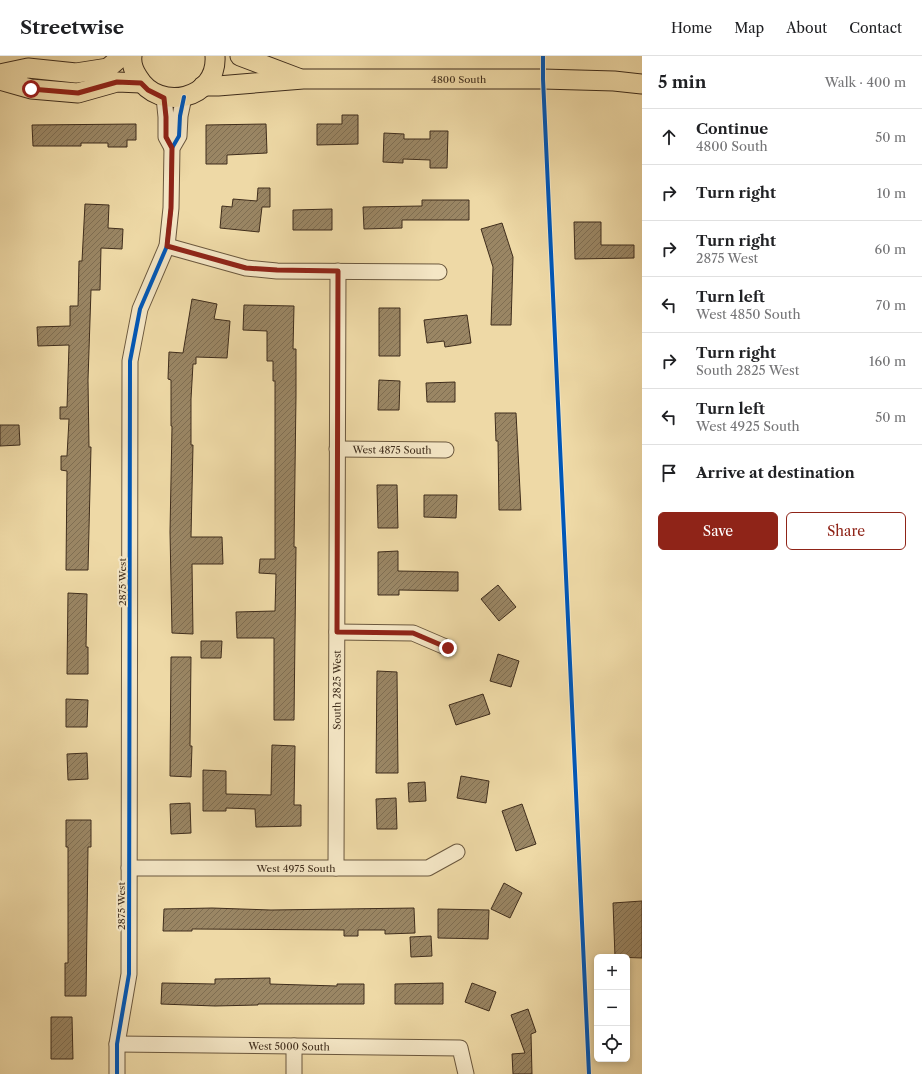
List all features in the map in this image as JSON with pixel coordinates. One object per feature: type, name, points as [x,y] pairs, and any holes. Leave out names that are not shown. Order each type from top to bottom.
[{"type":"main road","points":[[0,74],[28,68],[76,73],[108,68],[122,56]]},
{"type":"main road","points":[[132,56],[135,72],[141,83],[148,90],[164,98],[184,97],[194,93],[203,86],[211,74],[214,56]]},
{"type":"main road","name":"4800 South","points":[[240,56],[303,80]]},
{"type":"main road","name":"4800 South","points":[[203,86],[303,80],[543,79],[614,81],[642,84]]},
{"type":"main road","name":"4800 South","points":[[614,81],[642,79]]},
{"type":"main road","points":[[0,80],[31,89],[78,93],[117,82],[141,83]]},
{"type":"street","name":"2875 West","points":[[117,1074],[117,1044],[129,974],[130,362],[140,309],[167,246],[171,208],[172,148],[179,136],[180,116],[184,97]]},
{"type":"street","name":"2875 West","points":[[164,98],[166,137],[172,148]]},
{"type":"street","points":[[167,246],[246,268],[277,270],[439,272]]},
{"type":"street","name":"South 2825 West","points":[[336,868],[338,271]]},
{"type":"street","name":"West 4875 South","points":[[337,449],[446,450]]},
{"type":"street","points":[[337,632],[413,633],[448,648]]},
{"type":"street","name":"West 4975 South","points":[[129,868],[428,868],[457,852]]},
{"type":"street","name":"West 5000 South","points":[[117,1044],[460,1048],[466,1074]]},
{"type":"street","points":[[294,1046],[294,1074]]},
{"type":"building","points":[[342,115],[358,115],[358,144],[317,145],[317,124],[342,124]]},
{"type":"building","points":[[136,124],[136,140],[127,140],[127,147],[108,147],[108,143],[81,143],[81,146],[33,146],[32,125]]},
{"type":"building","points":[[266,124],[267,153],[227,155],[227,164],[206,164],[206,125]]},
{"type":"building","points":[[430,131],[448,131],[447,168],[430,168],[430,160],[403,159],[403,163],[383,162],[384,133],[404,134],[404,139],[430,139]]},
{"type":"building","points":[[258,188],[270,188],[270,207],[262,207],[259,232],[220,228],[222,206],[232,207],[233,199],[257,201]]},
{"type":"building","points":[[422,200],[469,200],[469,220],[402,220],[402,228],[364,229],[363,207],[422,206]]},
{"type":"building","points":[[85,204],[109,205],[108,228],[123,229],[122,249],[101,248],[100,290],[91,290],[88,380],[89,447],[91,447],[88,570],[66,570],[67,471],[61,470],[61,456],[67,456],[69,419],[60,419],[60,407],[67,407],[69,345],[38,346],[37,327],[70,326],[70,306],[78,306],[79,261],[82,261]]},
{"type":"building","points":[[332,209],[332,230],[293,230],[293,210]]},
{"type":"building","points":[[574,222],[601,222],[601,245],[634,245],[634,258],[575,259]]},
{"type":"building","points":[[502,223],[513,257],[511,325],[491,325],[493,267],[481,229]]},
{"type":"building","points":[[192,299],[217,304],[214,319],[230,321],[227,358],[196,357],[196,364],[193,364],[191,399],[191,445],[193,445],[191,537],[222,537],[223,564],[192,564],[193,634],[172,633],[170,532],[172,426],[171,380],[168,379],[169,352],[183,353]]},
{"type":"building","points":[[244,305],[294,306],[293,349],[296,349],[296,395],[294,547],[296,547],[294,720],[274,720],[274,638],[237,638],[236,612],[275,611],[276,574],[259,573],[260,559],[275,559],[275,381],[273,381],[273,361],[267,361],[267,331],[243,330]]},
{"type":"building","points":[[379,308],[400,308],[400,356],[379,356]]},
{"type":"building","points":[[467,315],[471,343],[445,347],[444,341],[427,343],[424,320]]},
{"type":"building","points":[[379,380],[400,381],[399,410],[378,410]]},
{"type":"building","points":[[455,382],[455,402],[427,402],[426,383]]},
{"type":"building","points":[[495,413],[516,413],[521,510],[499,510],[498,441],[496,441]]},
{"type":"building","points":[[0,425],[19,425],[20,445],[0,446]]},
{"type":"building","points":[[377,485],[397,485],[398,528],[378,528]]},
{"type":"building","points":[[424,495],[457,495],[456,518],[424,517]]},
{"type":"building","points":[[398,551],[398,571],[458,572],[458,591],[399,590],[399,595],[378,595],[378,552]]},
{"type":"building","points":[[498,585],[516,607],[499,621],[481,599]]},
{"type":"building","points":[[68,593],[87,594],[86,647],[88,647],[88,674],[67,674]]},
{"type":"building","points":[[201,641],[222,641],[221,658],[201,658]]},
{"type":"building","points":[[498,654],[519,661],[511,687],[490,681]]},
{"type":"building","points":[[171,657],[191,657],[191,777],[170,776]]},
{"type":"building","points":[[377,671],[397,672],[398,773],[376,773]]},
{"type":"building","points":[[483,694],[490,714],[456,725],[449,705]]},
{"type":"building","points":[[66,699],[88,700],[87,727],[66,727]]},
{"type":"building","points":[[272,745],[295,746],[294,805],[301,805],[301,826],[256,827],[255,809],[226,808],[226,811],[203,811],[203,770],[226,771],[226,794],[271,795]]},
{"type":"building","points":[[87,753],[88,779],[68,780],[67,754]]},
{"type":"building","points":[[461,776],[489,781],[486,803],[457,798]]},
{"type":"building","points":[[425,782],[426,801],[409,802],[408,783]]},
{"type":"building","points":[[396,798],[397,829],[377,829],[376,799]]},
{"type":"building","points":[[190,803],[191,833],[171,834],[170,804]]},
{"type":"building","points":[[522,804],[536,844],[516,851],[502,811]]},
{"type":"building","points":[[66,820],[91,820],[91,847],[88,847],[86,996],[65,996],[65,963],[68,963],[68,847],[66,847]]},
{"type":"building","points":[[504,883],[522,893],[510,918],[491,909]]},
{"type":"building","points":[[642,901],[642,958],[630,958],[630,954],[615,954],[613,903]]},
{"type":"building","points":[[212,908],[271,910],[414,908],[415,933],[385,934],[385,930],[358,930],[358,936],[344,936],[344,930],[192,929],[192,931],[163,931],[164,909]]},
{"type":"building","points":[[438,909],[489,910],[488,939],[438,938]]},
{"type":"building","points":[[431,936],[432,956],[411,957],[410,937]]},
{"type":"building","points":[[270,978],[270,984],[337,986],[337,984],[364,984],[364,1004],[258,1004],[215,1006],[161,1004],[162,983],[215,984],[215,979]]},
{"type":"building","points":[[443,983],[443,1004],[395,1004],[395,984]]},
{"type":"building","points":[[472,983],[496,992],[489,1011],[465,1002]]},
{"type":"building","points":[[528,1009],[536,1032],[531,1034],[532,1074],[513,1074],[512,1054],[525,1053],[511,1015]]},
{"type":"building","points":[[51,1017],[72,1017],[73,1059],[51,1059]]},
{"type":"cycle path","points":[[543,56],[589,1074]]},
{"type":"cycle path","points":[[117,1074],[117,1044],[129,974],[130,361],[140,309],[167,246],[171,208],[172,148],[179,136],[180,116],[184,97]]},
{"type":"route","points":[[31,89],[78,93],[117,82],[141,83],[148,90],[164,98],[166,137],[172,148],[171,208],[167,246],[246,268],[338,271],[337,632],[413,633],[448,648]]}]
